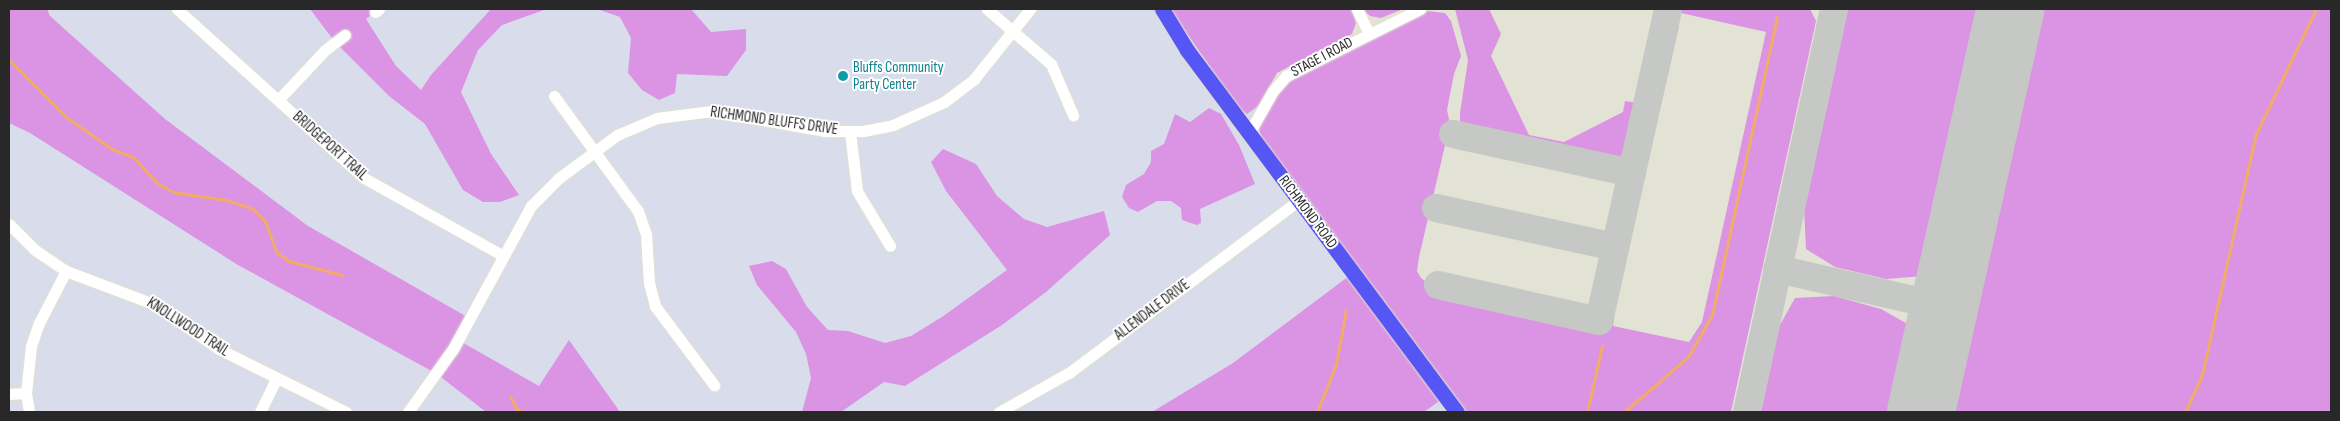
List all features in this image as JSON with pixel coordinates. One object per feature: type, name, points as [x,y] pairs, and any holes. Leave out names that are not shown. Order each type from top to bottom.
[{"type":"main road","name":"RICHMOND ROAD","points":[[1162,9],[1187,50],[1457,412]]},
{"type":"street","name":"BRIDGEPORT TRAIL","points":[[177,9],[279,99],[364,178],[502,255]]},
{"type":"street","points":[[987,9],[1055,70],[1073,115]]},
{"type":"street","name":"RICHMOND BLUFFS DRIVE","points":[[408,412],[453,349],[530,206],[559,178],[596,151],[642,124],[699,111],[735,113],[807,129],[850,132],[893,125],[944,102],[974,78],[1030,9]]},
{"type":"street","points":[[1357,9],[1368,32]]},
{"type":"street","name":"STAGE I ROAD","points":[[1249,133],[1273,91],[1286,76],[1368,32],[1420,9]]},
{"type":"street","points":[[279,99],[324,50],[345,35]]},
{"type":"street","points":[[554,96],[596,151],[642,221],[649,283],[658,312],[714,384]]},
{"type":"street","points":[[850,132],[857,191],[890,246]]},
{"type":"street","name":"ALLENDALE DRIVE","points":[[999,412],[1070,372],[1299,200]]},
{"type":"street","name":"KNOLLWOOD TRAIL","points":[[9,224],[38,252],[66,271],[150,302],[210,344],[276,379],[346,412]]},
{"type":"street","points":[[29,412],[26,393],[33,337],[66,271]]},
{"type":"street","points":[[260,412],[276,379]]},
{"type":"street","points":[[9,394],[26,393]]},
{"type":"shaded area","points":[[9,9],[47,9],[50,16],[165,119],[308,226],[469,318],[458,340],[539,386],[569,340],[620,412],[486,412],[437,374],[238,265],[30,133],[9,123]]},
{"type":"shaded area","points":[[310,9],[379,9],[366,19],[396,66],[421,90],[431,75],[491,9],[547,9],[502,25],[478,50],[461,92],[491,154],[519,195],[500,202],[483,202],[463,190],[425,124],[389,96],[335,42]]},
{"type":"shaded area","points":[[597,9],[691,9],[711,32],[746,29],[746,50],[727,76],[677,74],[675,93],[659,100],[642,90],[628,73],[631,38],[620,17]]},
{"type":"shaded area","points":[[1170,9],[1351,9],[1356,23],[1352,34],[1277,73],[1258,106],[1247,114],[1239,109]]},
{"type":"shaded area","points":[[1190,9],[2331,9],[2261,412],[1494,412]]},
{"type":"shaded area","points":[[1362,9],[1403,9],[1381,18],[1370,16]]},
{"type":"shaded area","points":[[1455,9],[1489,9],[1501,34],[1491,56],[1529,135],[1564,142],[1623,112],[1625,101],[1643,104],[1634,145],[1628,154],[1604,162],[1466,132],[1460,122],[1460,113],[1468,60]]},
{"type":"shaded area","points":[[1678,9],[1810,9],[1816,21],[1731,412],[1467,412],[1262,139],[1259,129],[1264,114],[1289,79],[1428,11],[1445,13],[1451,21],[1461,56],[1454,74],[1447,110],[1450,124],[1419,257],[1417,271],[1421,278],[1437,290],[1600,323],[1606,316],[1614,318],[1613,326],[1689,342],[1702,322],[1766,32],[1681,13]]},
{"type":"shaded area","points":[[1845,9],[1983,9],[1924,276],[1886,279],[1835,267],[1806,249],[1804,207]]},
{"type":"shaded area","points":[[2032,9],[2331,9],[2331,412],[1943,412]]},
{"type":"shaded area","points":[[1673,26],[1679,26],[1614,308],[1609,298],[1667,33]]},
{"type":"shaded area","points":[[1209,108],[1221,114],[1239,145],[1255,184],[1200,209],[1201,223],[1197,225],[1182,220],[1181,208],[1171,201],[1157,201],[1138,212],[1129,208],[1122,197],[1126,185],[1144,174],[1151,162],[1151,151],[1164,144],[1175,114],[1190,122]]},
{"type":"shaded area","points":[[943,149],[976,164],[997,196],[1024,219],[1047,227],[1104,211],[1110,235],[1046,292],[1002,325],[905,386],[884,382],[841,412],[802,412],[811,378],[806,354],[796,332],[757,285],[749,266],[772,261],[786,269],[807,307],[828,330],[848,331],[885,343],[911,336],[942,317],[1007,270],[946,191],[931,162]]},
{"type":"shaded area","points":[[1353,273],[1445,397],[1424,412],[1152,412],[1233,363]]},
{"type":"shaded area","points":[[1834,296],[1881,309],[1913,327],[1896,412],[1758,412],[1776,332],[1795,298]]},
{"type":"waterway","points":[[2185,412],[2202,375],[2256,134],[2316,9]]},
{"type":"waterway","points":[[1624,412],[1688,357],[1712,315],[1777,17]]},
{"type":"waterway","points":[[9,60],[66,117],[112,149],[133,157],[157,183],[173,192],[226,200],[253,209],[265,221],[276,252],[289,261],[342,275]]},
{"type":"waterway","points":[[1317,412],[1336,364],[1346,310]]},
{"type":"waterway","points":[[1587,412],[1602,346]]},
{"type":"waterway","points":[[510,396],[517,410],[525,412]]},
{"type":"taxiway","points":[[1438,285],[1599,321],[1668,9]]},
{"type":"taxiway","points":[[1747,412],[1834,9]]},
{"type":"taxiway","points":[[1453,134],[1632,173]]},
{"type":"taxiway","points":[[1436,208],[1615,247]]},
{"type":"taxiway","points":[[1777,269],[1944,307]]},
{"type":"runway","points":[[1921,412],[2010,9]]},
{"type":"place","name":"Bluffs Community Party Center","points":[[843,76]]}]
